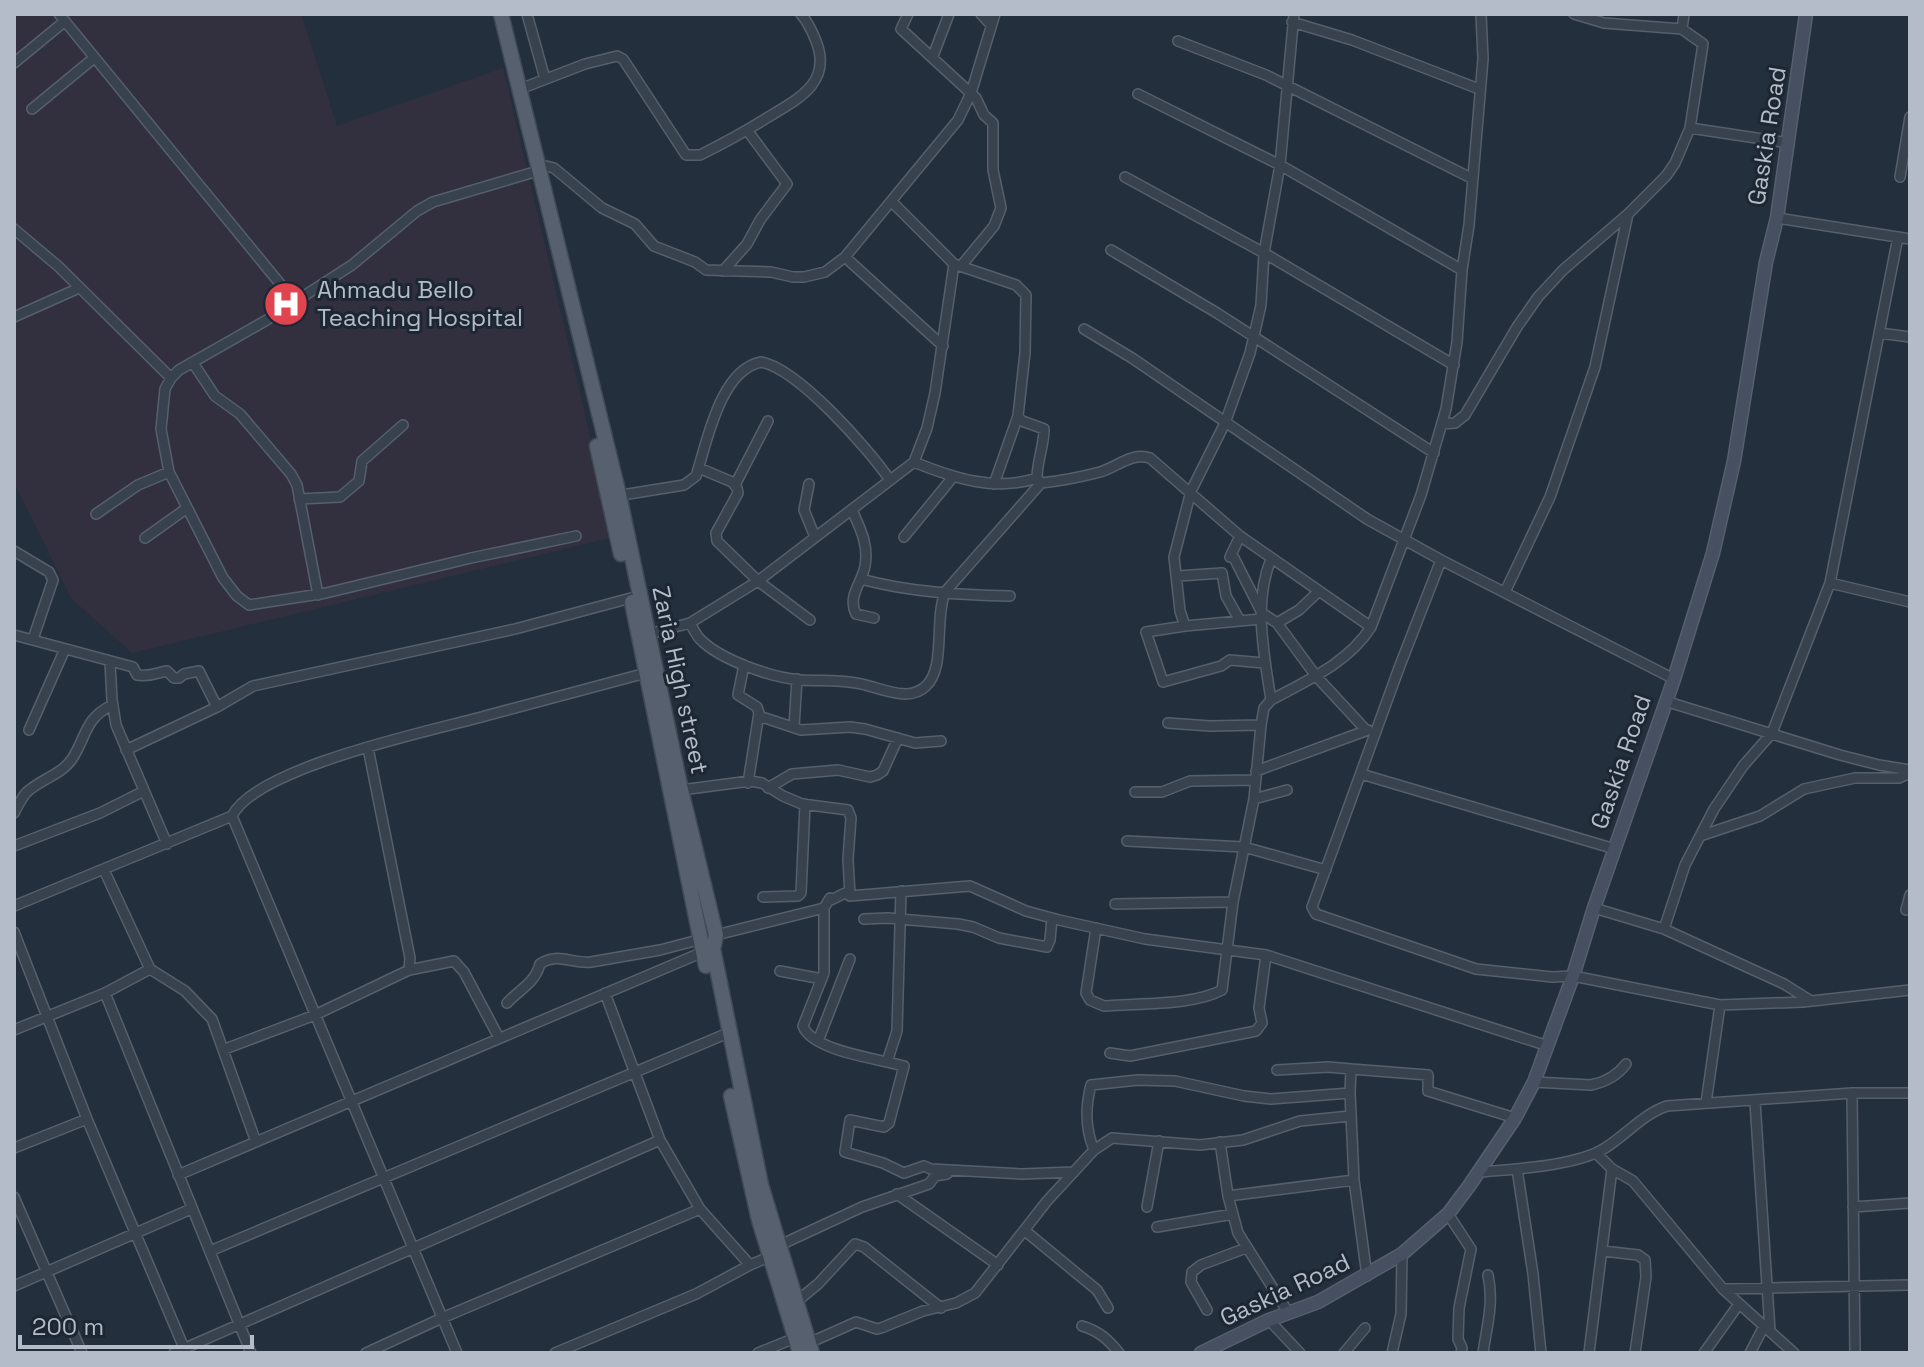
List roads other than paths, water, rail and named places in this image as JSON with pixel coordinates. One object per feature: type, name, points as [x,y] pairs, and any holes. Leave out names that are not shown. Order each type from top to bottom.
[{"type":"main road","name":"Zaria High street","points":[[492,14],[535,171],[649,634],[681,790],[750,1185],[804,1347]]},
{"type":"main road","name":"Zaria High street","points":[[501,14],[520,89],[535,171]]},
{"type":"main road","name":"Gaskia Road","points":[[1201,1353],[1269,1320],[1318,1302],[1402,1254],[1448,1214],[1481,1172],[1534,1082],[1573,976],[1706,578],[1734,461],[1766,262],[1777,218],[1806,14]]},
{"type":"main road","name":"Zaria High street","points":[[614,497],[646,673],[707,942],[713,949],[724,1035]]},
{"type":"main road","name":"Zaria High street","points":[[774,1252],[796,1302],[804,1347]]},
{"type":"street","points":[[527,14],[545,79]]},
{"type":"street","points":[[520,89],[617,56],[627,65],[679,148],[686,155],[700,155],[799,99],[815,82],[821,59],[818,45],[801,14]]},
{"type":"street","points":[[649,634],[690,623],[758,581],[914,462],[930,416],[958,265],[994,226],[1001,208],[993,170],[993,123],[971,93],[901,29],[908,14]]},
{"type":"street","points":[[933,56],[949,14]]},
{"type":"street","points":[[981,14],[991,25]]},
{"type":"street","points":[[576,536],[364,579],[318,595],[254,605],[243,602],[223,578],[169,472],[161,429],[165,389],[171,378],[193,363],[352,265],[425,207],[546,166],[554,168],[602,208],[635,224],[654,246],[695,262],[706,270],[771,272],[804,277],[825,272],[845,257],[958,120],[971,93],[995,14]]},
{"type":"street","points":[[1442,424],[1455,423],[1465,415],[1538,297],[1563,270],[1628,214],[1671,169],[1690,128],[1703,51],[1699,39],[1682,29],[1604,23],[1574,14]]},
{"type":"street","points":[[1682,29],[1684,14]]},
{"type":"street","points":[[1096,928],[1086,993],[1090,1000],[1104,1006],[1182,1000],[1222,990],[1233,902],[1254,799],[1264,708],[1271,700],[1316,676],[1351,652],[1371,627],[1442,424],[1461,307],[1483,59],[1483,15]]},
{"type":"street","points":[[14,63],[62,18],[295,302]]},
{"type":"street","points":[[1185,626],[1180,611],[1174,557],[1191,491],[1225,423],[1247,362],[1261,305],[1264,253],[1280,165],[1293,18],[1479,89]]},
{"type":"street","points":[[1178,41],[1266,75],[1473,179]]},
{"type":"street","points":[[32,109],[94,58]]},
{"type":"street","points":[[1138,94],[1280,165],[1462,270]]},
{"type":"street","points":[[1900,177],[1907,158],[1910,117]]},
{"type":"street","points":[[1690,128],[1789,143]]},
{"type":"street","points":[[723,271],[747,244],[760,220],[787,184],[747,130]]},
{"type":"street","points":[[1125,177],[1264,253],[1454,365]]},
{"type":"street","points":[[892,202],[958,265],[1016,285],[1026,295],[1025,353],[1018,416],[994,484]]},
{"type":"street","points":[[1505,592],[1550,497],[1595,367],[1628,214]]},
{"type":"street","points":[[1777,218],[1910,239]]},
{"type":"street","points":[[14,229],[171,378]]},
{"type":"street","points":[[1664,929],[1685,865],[1700,836],[1743,766],[1772,733],[1830,583],[1898,237]]},
{"type":"street","points":[[1111,250],[1179,289],[1434,453]]},
{"type":"street","points":[[845,257],[943,346]]},
{"type":"street","points":[[14,317],[79,288]]},
{"type":"street","points":[[1084,329],[1132,358],[1367,519],[1674,679]]},
{"type":"street","points":[[1879,333],[1910,337]]},
{"type":"street","points":[[614,497],[684,485],[696,476],[723,396],[744,368],[761,362],[780,370],[815,396],[890,480]]},
{"type":"street","points":[[193,363],[215,396],[240,414],[276,454],[297,485],[318,595]]},
{"type":"street","points":[[690,623],[701,639],[744,665],[797,679],[854,683],[907,695],[916,694],[932,680],[938,667],[939,612],[945,592],[1039,481],[1037,464],[1044,429],[1022,421],[1018,416]]},
{"type":"street","points":[[735,485],[768,421]]},
{"type":"street","points":[[299,499],[340,497],[359,481],[362,461],[403,425]]},
{"type":"street","points":[[914,462],[953,477],[1016,485],[1101,471],[1142,455],[1191,491],[1240,536],[1371,627]]},
{"type":"street","points":[[699,468],[735,485],[738,493],[716,533],[717,541],[758,581],[810,620]]},
{"type":"street","points":[[96,514],[138,485],[169,472]]},
{"type":"street","points":[[904,537],[953,477]]},
{"type":"street","points":[[809,484],[804,510],[815,537]]},
{"type":"street","points":[[145,538],[187,508]]},
{"type":"street","points":[[852,510],[865,539],[865,565],[854,594],[853,608],[856,614],[874,618]]},
{"type":"street","points":[[1240,536],[1230,557],[1234,558],[1243,574],[1262,616]]},
{"type":"street","points":[[14,551],[49,572],[53,580],[33,639]]},
{"type":"street","points":[[1271,559],[1264,578],[1262,616],[1264,663],[1271,700]]},
{"type":"street","points":[[1441,560],[1371,730],[1361,774],[1312,907],[1319,916],[1476,969],[1552,977],[1573,976],[1720,1005],[1811,1001],[1910,990]]},
{"type":"street","points":[[1178,576],[1222,573],[1226,596],[1240,621]]},
{"type":"street","points":[[861,579],[945,592],[1010,596]]},
{"type":"street","points":[[1830,583],[1910,602]]},
{"type":"street","points":[[1277,623],[1299,610],[1318,592]]},
{"type":"street","points":[[126,750],[217,707],[253,686],[500,632],[631,598]]},
{"type":"street","points":[[1264,663],[1230,660],[1221,666],[1163,682],[1146,632],[1262,616],[1277,623],[1316,676],[1371,730]]},
{"type":"street","points":[[14,635],[133,667],[140,676],[159,676],[167,671],[174,678],[179,678],[199,671],[217,707]]},
{"type":"street","points":[[29,730],[65,649]]},
{"type":"street","points":[[110,662],[112,705],[126,750],[167,844]]},
{"type":"street","points":[[744,665],[738,695],[757,707],[758,719],[748,783]]},
{"type":"street","points":[[14,906],[232,816],[241,802],[282,779],[334,758],[646,673]]},
{"type":"street","points":[[794,727],[797,679]]},
{"type":"street","points":[[1665,701],[1866,762],[1910,771]]},
{"type":"street","points":[[14,813],[25,793],[54,776],[72,759],[95,716],[112,705]]},
{"type":"street","points":[[758,719],[801,730],[865,729],[915,743],[941,741]]},
{"type":"street","points":[[1168,723],[1261,725]]},
{"type":"street","points":[[1135,792],[1162,792],[1190,781],[1256,776],[1371,730]]},
{"type":"street","points":[[768,788],[792,774],[838,770],[870,777],[877,775],[883,771],[898,738]]},
{"type":"street","points":[[368,748],[410,958],[409,970]]},
{"type":"street","points":[[1700,836],[1760,816],[1804,789],[1855,778],[1899,778],[1910,771]]},
{"type":"street","points":[[1361,774],[1615,849]]},
{"type":"street","points":[[681,790],[762,783],[805,804],[848,810],[851,818],[848,859],[850,896]]},
{"type":"street","points":[[1254,799],[1287,790]]},
{"type":"street","points":[[14,846],[100,813],[144,791]]},
{"type":"street","points":[[763,897],[798,896],[801,893],[805,804]]},
{"type":"street","points":[[232,816],[457,1353]]},
{"type":"street","points":[[1127,841],[1244,847],[1326,870]]},
{"type":"street","points":[[104,870],[150,969],[185,991],[212,1019],[256,1142]]},
{"type":"street","points":[[1074,1172],[966,1172],[924,1166],[904,1173],[845,1152],[850,1120],[884,1127],[889,1123],[904,1066],[850,1053],[806,1033],[803,1026],[822,979],[826,960],[824,908],[830,898],[845,893],[850,896],[970,886],[1026,911],[1052,918],[1162,942],[1266,955],[1548,1046]]},
{"type":"street","points":[[887,1062],[897,1031],[901,891]]},
{"type":"street","points":[[1906,910],[1910,895]]},
{"type":"street","points":[[1115,904],[1233,902]]},
{"type":"street","points":[[507,1003],[537,976],[540,964],[548,959],[563,957],[585,963],[707,942],[824,908]]},
{"type":"street","points":[[1594,908],[1664,929],[1784,984],[1811,1001]]},
{"type":"street","points":[[864,919],[888,918],[973,927],[999,938],[1047,947],[1052,918]]},
{"type":"street","points":[[14,932],[87,1119],[137,1233],[179,1351],[660,1140]]},
{"type":"street","points":[[178,1175],[605,993],[707,942]]},
{"type":"street","points":[[1110,1053],[1130,1056],[1256,1031],[1262,1023],[1259,1008],[1266,955]]},
{"type":"street","points":[[818,1041],[850,959]]},
{"type":"street","points":[[225,1049],[315,1015],[409,970],[454,961],[464,972],[499,1038]]},
{"type":"street","points":[[14,1030],[105,993],[150,969]]},
{"type":"street","points":[[780,971],[822,979]]},
{"type":"street","points":[[105,993],[251,1353]]},
{"type":"street","points":[[605,993],[660,1140],[700,1209],[750,1265]]},
{"type":"street","points":[[1706,1103],[1720,1005]]},
{"type":"street","points":[[210,1251],[724,1035]]},
{"type":"street","points":[[1534,1082],[1601,1083],[1620,1072],[1626,1064]]},
{"type":"street","points":[[1277,1070],[1328,1067],[1428,1075],[1428,1091],[1515,1118]]},
{"type":"street","points":[[1351,1069],[1354,1180],[1367,1276]]},
{"type":"street","points":[[1094,1150],[1086,1129],[1091,1085],[1138,1080],[1175,1081],[1271,1099],[1350,1093]]},
{"type":"street","points":[[1852,1093],[1855,1353]]},
{"type":"street","points":[[1481,1172],[1517,1169],[1596,1153],[1653,1110],[1667,1106],[1852,1093],[1910,1093]]},
{"type":"street","points":[[1750,1353],[1767,1329],[1755,1102]]},
{"type":"street","points":[[758,1353],[804,1347],[856,1322],[877,1329],[975,1293],[1047,1201],[1094,1150],[1112,1138],[1200,1145],[1243,1140],[1300,1121],[1350,1116]]},
{"type":"street","points":[[14,1148],[87,1119]]},
{"type":"street","points":[[1147,1207],[1159,1141]]},
{"type":"street","points":[[1220,1142],[1228,1196],[1238,1233],[1288,1312]]},
{"type":"street","points":[[1596,1153],[1612,1169],[1633,1181],[1723,1289],[1793,1353]]},
{"type":"street","points":[[1517,1169],[1541,1353]]},
{"type":"street","points":[[1589,1353],[1612,1169]]},
{"type":"street","points":[[555,1353],[696,1294],[774,1252],[897,1194],[929,1184],[935,1176],[966,1172]]},
{"type":"street","points":[[1228,1196],[1354,1180]]},
{"type":"street","points":[[897,1194],[998,1265]]},
{"type":"street","points":[[14,1197],[82,1353]]},
{"type":"street","points":[[1853,1207],[1910,1203]]},
{"type":"street","points":[[14,1286],[191,1209]]},
{"type":"street","points":[[366,1353],[700,1209]]},
{"type":"street","points":[[1157,1227],[1233,1214]]},
{"type":"street","points":[[1448,1214],[1471,1249],[1459,1308],[1461,1353]]},
{"type":"street","points":[[1024,1230],[1097,1290],[1108,1308]]},
{"type":"street","points":[[796,1302],[818,1284],[855,1244],[864,1247],[941,1308]]},
{"type":"street","points":[[1207,1310],[1191,1282],[1192,1272],[1201,1265],[1246,1248]]},
{"type":"street","points":[[1603,1251],[1638,1255],[1645,1260],[1646,1277],[1635,1353]]},
{"type":"street","points":[[1392,1353],[1401,1314],[1402,1254]]},
{"type":"street","points":[[1483,1353],[1492,1302],[1488,1275]]},
{"type":"street","points":[[1723,1289],[1910,1285]]},
{"type":"street","points":[[1704,1353],[1739,1304]]},
{"type":"street","points":[[1269,1320],[1300,1353]]},
{"type":"street","points":[[1082,1326],[1094,1329],[1119,1353]]},
{"type":"street","points":[[1344,1353],[1365,1328]]},
{"type":"place","name":"Ahmadu Bello Teaching Hospital","points":[[286,304]]}]
